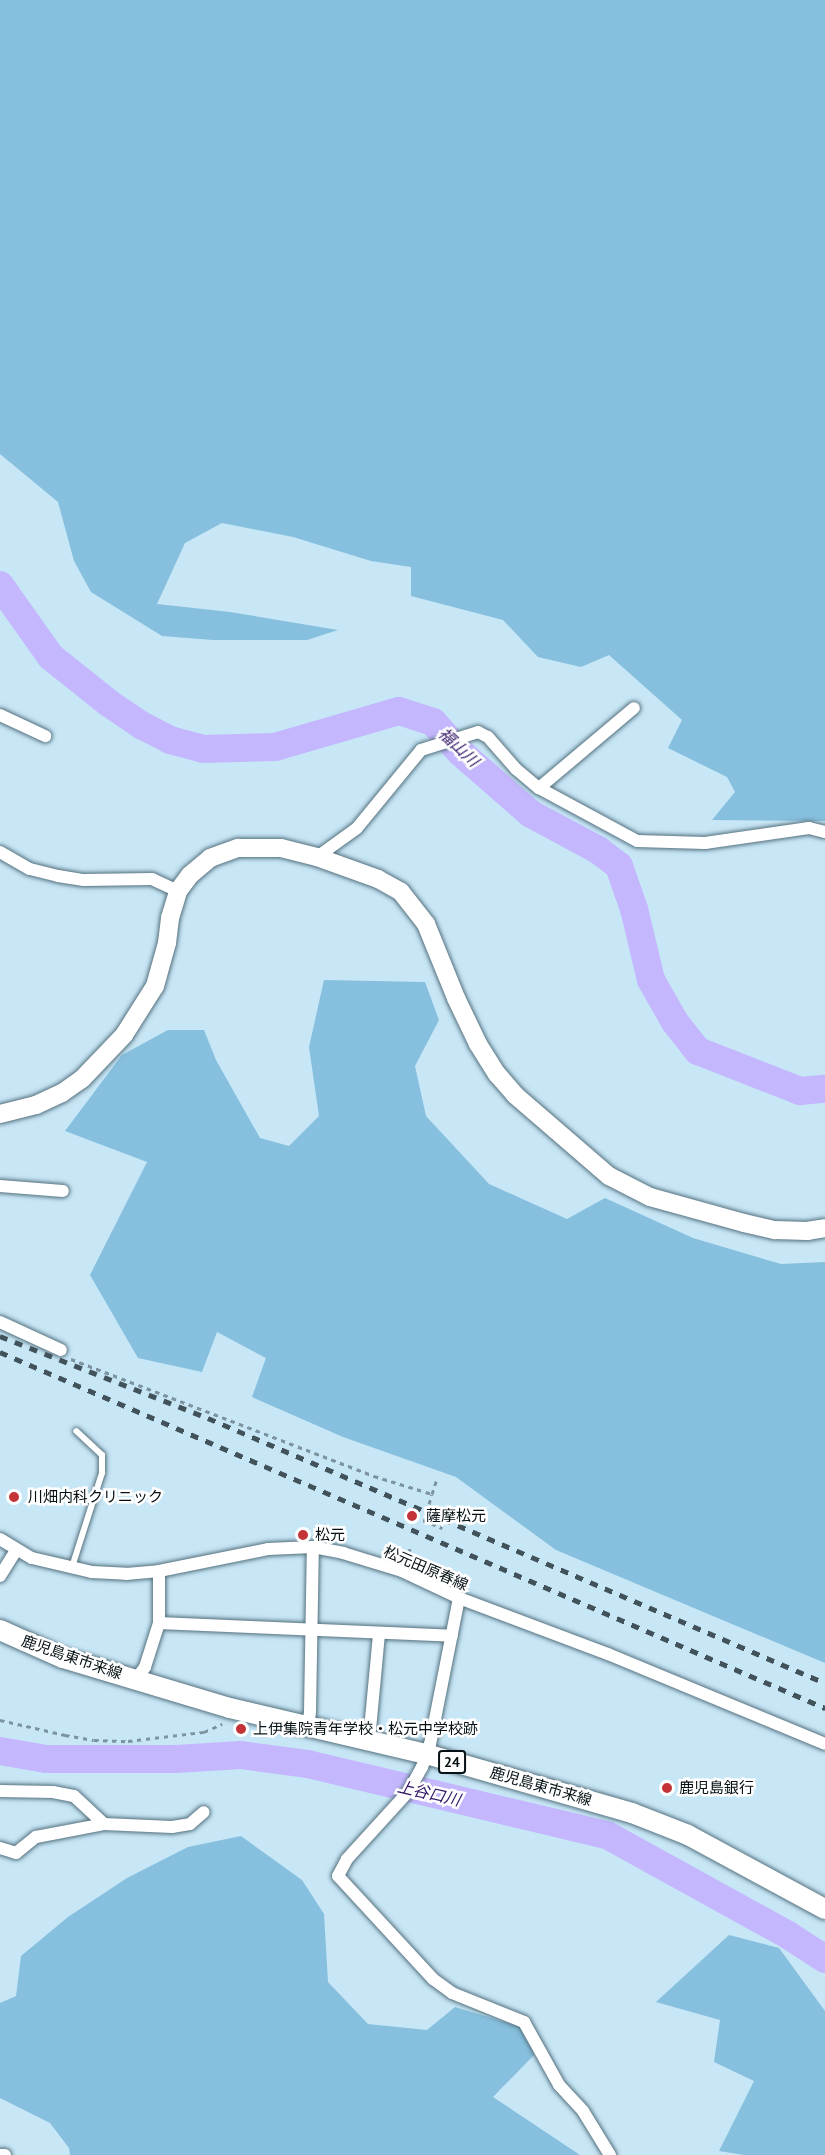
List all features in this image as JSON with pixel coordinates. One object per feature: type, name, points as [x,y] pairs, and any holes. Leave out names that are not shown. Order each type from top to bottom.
[{"type":"main road","name":"鹿児島東市来線","points":[[0,1630],[63,1658],[230,1708],[369,1740],[423,1763],[632,1813],[688,1835],[825,1909]]},
{"type":"street","points":[[539,788],[634,708]]},
{"type":"street","points":[[0,715],[45,736]]},
{"type":"street","points":[[317,857],[357,828],[421,750],[478,732],[488,737],[516,770],[539,788],[637,841],[705,843],[809,828],[825,832]]},
{"type":"street","points":[[0,1114],[36,1105],[62,1093],[82,1079],[123,1035],[155,986],[178,891],[190,874],[210,858],[238,848],[282,848],[317,857],[378,879],[401,892],[426,924],[456,998],[478,1044],[497,1074],[515,1095],[609,1176],[650,1197],[744,1223],[775,1230],[807,1231],[825,1228]]},
{"type":"street","points":[[0,852],[30,869],[58,876],[84,880],[152,879],[178,891]]},
{"type":"street","points":[[0,1186],[63,1191]]},
{"type":"street","points":[[0,1322],[61,1350]]},
{"type":"street","name":"松元田原春線","points":[[0,1539],[32,1558],[72,1568],[126,1574],[159,1571],[258,1551],[313,1547],[402,1571],[459,1598],[608,1654],[825,1744]]},
{"type":"street","points":[[308,1725],[313,1547]]},
{"type":"street","points":[[0,1576],[16,1550]]},
{"type":"street","points":[[136,1679],[145,1667],[159,1623],[159,1571]]},
{"type":"street","points":[[459,1598],[423,1763],[408,1792],[347,1859],[338,1876],[433,1979],[452,1993],[524,2022],[559,2085],[583,2111],[610,2155]]},
{"type":"street","points":[[159,1623],[452,1636]]},
{"type":"street","points":[[369,1740],[379,1634]]},
{"type":"street","points":[[0,1791],[53,1792],[74,1796],[104,1824]]},
{"type":"street","points":[[0,1848],[16,1853],[36,1837],[104,1824],[172,1827],[190,1824],[204,1812]]},
{"type":"street","points":[[0,2155],[5,2155]]},
{"type":"lane","points":[[72,1568],[102,1473],[102,1455],[76,1431]]},
{"type":"path","points":[[61,1350],[64,1356],[374,1476],[432,1494]]},
{"type":"path","points":[[429,1504],[437,1479]]},
{"type":"path","points":[[423,1520],[442,1528]]},
{"type":"path","points":[[0,1720],[64,1736],[128,1741],[212,1730],[228,1720],[230,1708]]},
{"type":"shaded area","points":[[0,0],[825,0],[825,821],[712,820],[735,792],[727,777],[668,748],[682,720],[609,655],[581,667],[538,657],[503,620],[411,596],[411,567],[371,561],[293,537],[222,523],[185,543],[157,604],[230,612],[338,630],[307,640],[213,640],[162,636],[91,592],[74,561],[58,502],[0,454]]},
{"type":"shaded area","points":[[324,980],[425,982],[439,1020],[415,1066],[426,1116],[489,1184],[567,1219],[605,1198],[693,1238],[781,1264],[825,1262],[825,1663],[556,1550],[456,1477],[343,1437],[252,1397],[266,1358],[217,1332],[202,1372],[138,1358],[90,1275],[147,1162],[65,1131],[122,1055],[168,1030],[204,1030],[216,1060],[260,1138],[289,1146],[319,1116],[309,1047]]},
{"type":"shaded area","points":[[241,1836],[302,1880],[324,1914],[328,1982],[368,2024],[427,2030],[455,2007],[534,2031],[534,2055],[493,2097],[580,2155],[70,2155],[69,2148],[50,2123],[0,2098],[0,2003],[16,1996],[21,1956],[68,1917],[127,1878],[188,1847]]},
{"type":"shaded area","points":[[729,1935],[779,1948],[825,2011],[825,2155],[744,2155],[719,2151],[754,2081],[714,2062],[720,2020],[656,2002]]},
{"type":"waterway","name":"福山川","points":[[0,585],[51,657],[110,704],[143,726],[170,740],[203,749],[275,747],[399,711],[433,722],[461,753],[531,814],[598,850],[619,866],[634,909],[651,980],[675,1022],[698,1051],[800,1091],[825,1089]]},
{"type":"waterway","name":"上谷口川","points":[[0,1751],[46,1759],[176,1759],[241,1755],[308,1764],[607,1835],[788,1935],[825,1959]]},
{"type":"railway","points":[[0,1336],[208,1418],[825,1683]]},
{"type":"railway","points":[[0,1352],[825,1708]]},
{"type":"place","name":"川畑内科クリニック","points":[[14,1497]]},
{"type":"place","name":"薩摩松元","points":[[412,1516]]},
{"type":"place","name":"松元","points":[[303,1535]]},
{"type":"place","name":"上伊集院青年学校・松元中学校跡","points":[[241,1729]]},
{"type":"place","name":"鹿児島銀行","points":[[667,1788]]}]
